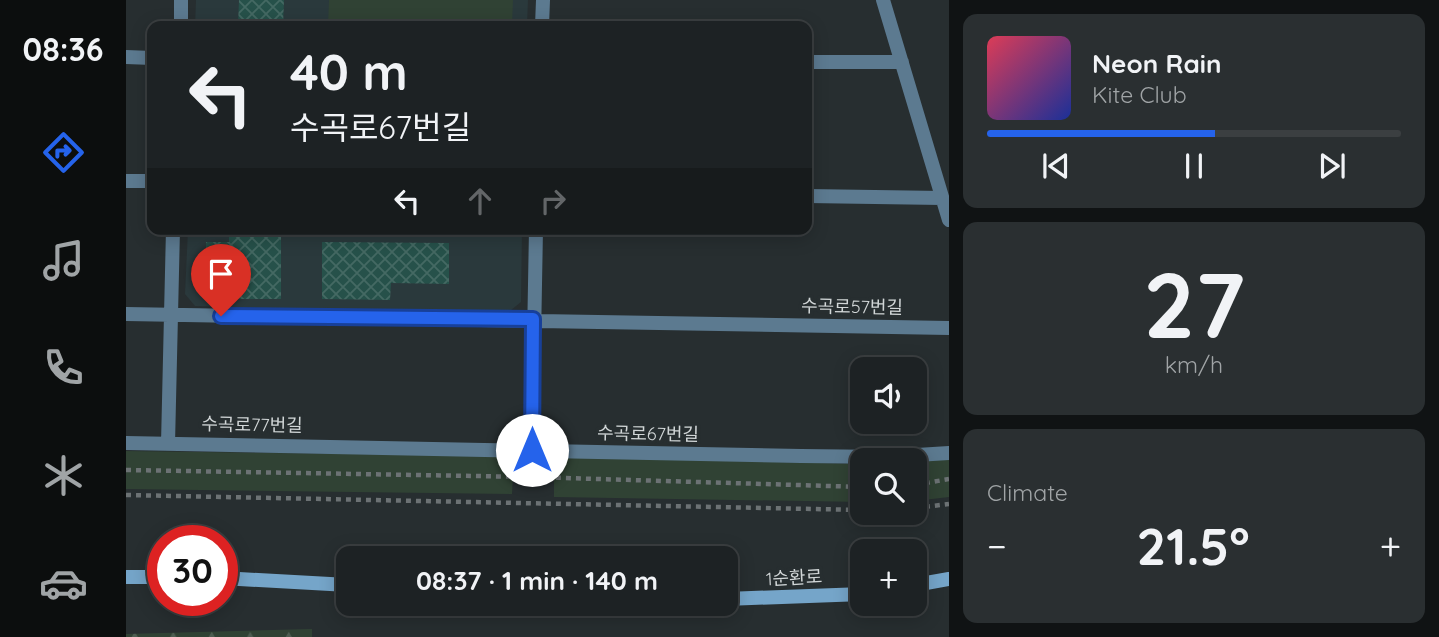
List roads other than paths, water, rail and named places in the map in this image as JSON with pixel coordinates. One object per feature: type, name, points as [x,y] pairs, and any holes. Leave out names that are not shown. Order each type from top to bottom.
[{"type":"main road","points":[[126,577],[147,577]]},
{"type":"main road","points":[[238,579],[336,583]]},
{"type":"main road","points":[[927,583],[949,579]]},
{"type":"main road","name":"1순환로","points":[[738,599],[850,594]]},
{"type":"street","points":[[181,0],[181,21]]},
{"type":"street","points":[[542,0],[542,21]]},
{"type":"street","points":[[883,0],[949,220]]},
{"type":"street","points":[[126,57],[147,58]]},
{"type":"street","points":[[812,62],[902,62]]},
{"type":"street","points":[[126,181],[147,181]]},
{"type":"street","points":[[812,195],[942,198]]},
{"type":"street","points":[[168,444],[173,235]]},
{"type":"street","points":[[532,450],[536,235]]},
{"type":"street","points":[[126,314],[533,319]]},
{"type":"street","name":"수곡로57번길","points":[[533,319],[949,328]]},
{"type":"street","name":"수곡로77번길","points":[[126,443],[336,446]]},
{"type":"street","name":"수곡로67번길","points":[[336,446],[763,456],[885,457],[949,453]]}]
